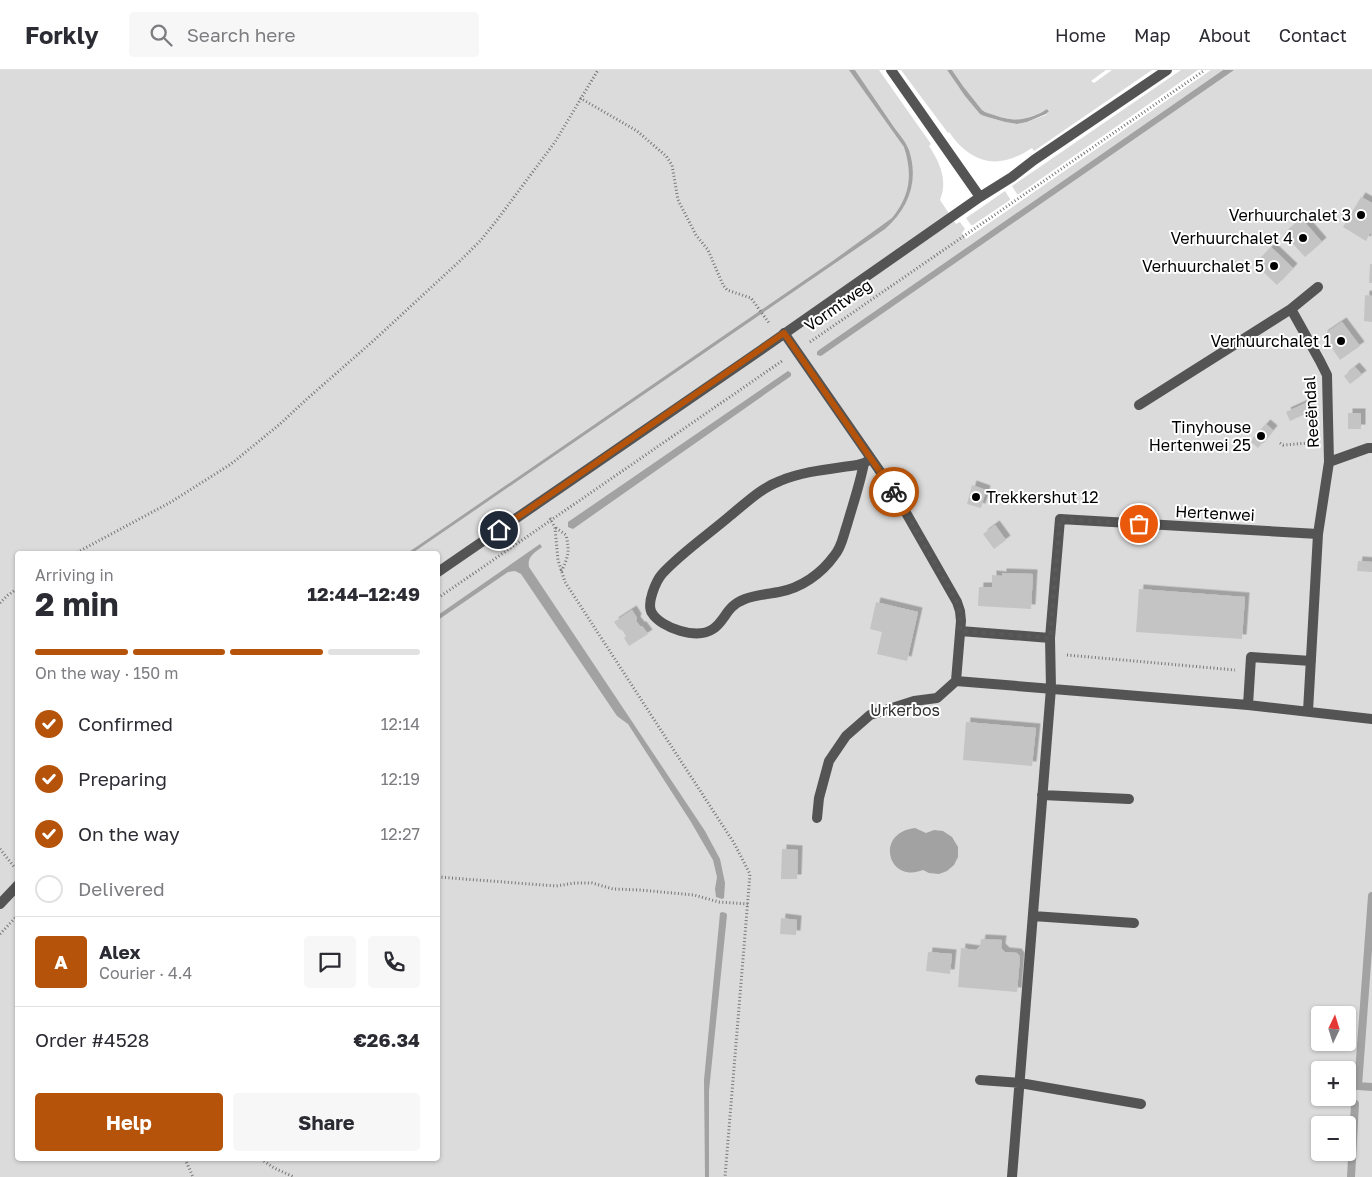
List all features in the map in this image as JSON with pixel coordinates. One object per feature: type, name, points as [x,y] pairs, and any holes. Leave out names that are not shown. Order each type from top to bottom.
[{"type":"street","points":[[891,70],[980,197]]},
{"type":"street","name":"Vormtweg","points":[[440,571],[1167,70]]},
{"type":"street","points":[[1139,405],[1291,309],[1318,287]]},
{"type":"street","name":"Reeëndal","points":[[1291,309],[1327,376],[1329,462],[1318,534],[1308,711]]},
{"type":"street","points":[[784,333],[868,461],[893,490],[957,602],[960,612],[956,681],[937,698],[914,701],[870,715],[846,736],[829,762],[819,798],[817,818]]},
{"type":"street","points":[[1329,462],[1372,448]]},
{"type":"street","points":[[868,461],[841,547],[827,564],[803,584],[780,592],[744,599],[730,609],[718,625],[708,632],[694,633],[673,629],[666,626],[652,614],[650,609],[652,594],[660,576],[703,537],[750,499],[778,481],[798,474],[868,461]]},
{"type":"street","name":"Hertenwei","points":[[1050,638],[1060,519],[1318,534]]},
{"type":"street","points":[[960,631],[1050,638],[1050,688],[1012,1177]]},
{"type":"street","points":[[1248,705],[1251,657],[1311,661]]},
{"type":"street","points":[[956,681],[1248,705],[1372,719]]},
{"type":"street","points":[[1042,794],[1129,799]]},
{"type":"street","points":[[0,904],[15,889]]},
{"type":"street","points":[[1033,916],[1134,923]]},
{"type":"street","points":[[980,1080],[1020,1083],[1140,1104]]},
{"type":"path","points":[[80,551],[171,502],[231,464],[274,429],[372,342],[481,240],[498,220],[555,142],[598,70]]},
{"type":"path","name":"Vormtweg","points":[[440,597],[550,518],[797,351],[1205,70]]},
{"type":"path","points":[[580,98],[637,130],[666,156],[672,165],[678,200],[696,235],[708,250],[723,285],[727,290],[751,298],[766,319]]},
{"type":"path","points":[[1280,443],[1283,445],[1309,443],[1315,447],[1328,445]]},
{"type":"path","points":[[550,518],[555,528],[561,572],[569,587],[734,843],[750,874],[725,1177]]},
{"type":"path","points":[[555,528],[566,535],[568,546],[569,554],[561,572]]},
{"type":"path","points":[[0,603],[15,590]]},
{"type":"path","points":[[1051,654],[1250,671]]},
{"type":"path","points":[[0,849],[10,864]]},
{"type":"path","points":[[440,877],[556,886],[575,882],[592,883],[613,888],[694,895],[719,902],[748,904]]},
{"type":"path","points":[[0,934],[15,918]]},
{"type":"path","points":[[186,1161],[193,1177]]},
{"type":"path","points":[[264,1161],[294,1177]]},
{"type":"green space","name":"Urkerbos","points":[[0,70],[851,70],[910,155],[908,147],[855,70],[879,70],[931,144],[929,146],[942,172],[943,186],[940,200],[956,224],[960,222],[965,229],[962,233],[966,239],[1211,70],[1223,70],[971,245],[1227,70],[1372,70],[1372,1177],[0,1177]]},
{"type":"green space","points":[[901,70],[947,70],[984,116],[1017,124],[1046,115],[1049,110],[1047,109],[1038,114],[1020,119],[1003,118],[985,112],[952,70],[1106,70],[1091,81],[1094,83],[1112,70],[1152,70],[1034,151],[1032,148],[1008,159],[987,161],[967,152],[948,133]]},
{"type":"green space","points":[[1181,70],[1198,70],[1017,194],[1012,186]]},
{"type":"green space","points":[[1005,191],[1010,200],[971,225],[966,218]]},
{"type":"shaded area","points":[[849,70],[855,70],[909,150],[913,172],[910,193],[906,203],[893,221],[885,229],[415,551],[410,551],[834,260],[892,218],[903,202],[908,185],[907,157],[904,147]]},
{"type":"shaded area","points":[[947,70],[952,70],[985,112],[1003,118],[1020,119],[1033,116],[1047,109],[1049,111],[1027,122],[1017,124],[984,116],[980,114],[965,96]]},
{"type":"shaded area","points":[[1223,70],[1234,70],[821,356],[817,355],[819,350]]},
{"type":"shaded area","points":[[788,371],[791,373],[791,376],[573,529],[568,527],[568,522]]},
{"type":"shaded area","points":[[540,544],[542,547],[530,558],[529,567],[705,831],[720,859],[725,883],[724,898],[716,897],[717,877],[713,860],[691,822],[628,724],[617,716],[521,574],[515,571],[508,572],[440,619],[440,614]]},
{"type":"shaded area","points":[[915,828],[926,833],[934,830],[943,831],[952,837],[958,847],[958,857],[954,865],[947,871],[939,874],[923,870],[911,872],[901,870],[894,864],[890,847],[894,839],[902,832]]},
{"type":"shaded area","points":[[722,912],[727,915],[709,1091],[709,1177],[705,1177],[704,1080],[720,913]]},
{"type":"building","name":"Verhuurchalet 3","points":[[1361,197],[1372,203],[1372,234],[1370,233],[1366,241],[1343,227]]},
{"type":"building","name":"Verhuurchalet 4","points":[[1302,219],[1322,242],[1305,257],[1284,234]]},
{"type":"building","name":"Verhuurchalet 5","points":[[1271,247],[1293,268],[1277,285],[1255,264]]},
{"type":"building","points":[[1370,264],[1372,264],[1372,283],[1369,283]]},
{"type":"building","points":[[1365,295],[1372,296],[1372,322],[1364,321]]},
{"type":"building","name":"Verhuurchalet 1","points":[[1342,322],[1360,346],[1340,360],[1323,335]]},
{"type":"building","points":[[1355,367],[1362,375],[1350,384],[1344,376]]},
{"type":"building","points":[[1308,402],[1312,411],[1290,421],[1286,412]]},
{"type":"building","points":[[1348,413],[1361,413],[1361,429],[1348,429]]},
{"type":"building","name":"Tinyhouse Hertenwei 25","points":[[1266,424],[1273,430],[1258,448],[1250,441]]},
{"type":"building","name":"Trekkershut 12","points":[[972,485],[986,490],[981,508],[967,504]]},
{"type":"building","points":[[995,525],[1006,540],[994,549],[983,534]]},
{"type":"building","points":[[1358,561],[1372,562],[1372,572],[1357,571]]},
{"type":"building","points":[[1002,573],[1033,574],[1031,609],[978,606],[979,587],[992,587],[992,575],[1002,576]]},
{"type":"building","points":[[1139,589],[1245,597],[1242,639],[1136,632]]},
{"type":"building","points":[[876,602],[918,612],[907,661],[877,654],[882,632],[870,629]]},
{"type":"building","points":[[632,610],[637,618],[636,621],[648,634],[629,646],[624,638],[626,636],[614,622]]},
{"type":"building","points":[[966,722],[1036,728],[1032,766],[963,760]]},
{"type":"building","points":[[782,849],[798,850],[797,879],[781,879]]},
{"type":"building","points":[[781,918],[797,920],[796,935],[780,934]]},
{"type":"building","points":[[981,939],[1002,940],[1001,948],[1005,952],[1017,953],[1020,957],[1017,992],[958,987],[961,948],[976,950],[980,946]]},
{"type":"building","points":[[928,952],[952,954],[950,974],[926,971]]},
{"type":"waterway","points":[[1372,896],[1358,1086],[1372,1087]]},
{"type":"waterway","points":[[1351,1177],[1355,1106]]},
{"type":"way so far","points":[[894,492],[957,602],[961,621],[960,631],[1050,638],[1060,519],[1139,524]]},
{"type":"place","name":"Verhuurchalet 3","points":[[1361,215]]},
{"type":"place","name":"Verhuurchalet 4","points":[[1303,238]]},
{"type":"place","name":"Verhuurchalet 5","points":[[1274,266]]},
{"type":"place","name":"Verhuurchalet 1","points":[[1341,341]]},
{"type":"place","name":"Tinyhouse Hertenwei 25","points":[[1261,436]]},
{"type":"place","name":"Trekkershut 12","points":[[976,497]]},
{"type":"route","points":[[499,530],[784,333],[894,492]]}]
